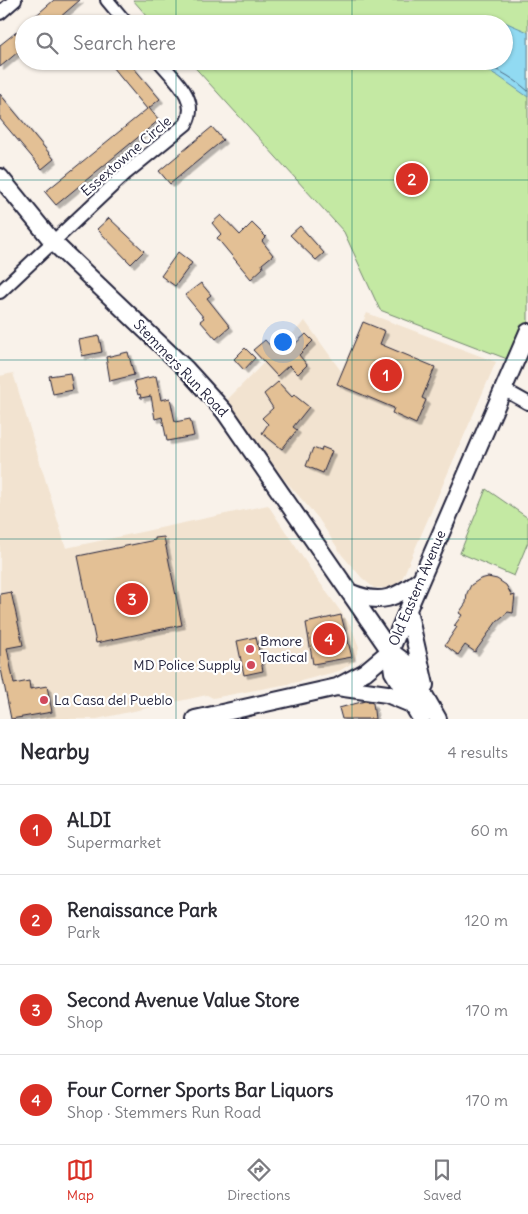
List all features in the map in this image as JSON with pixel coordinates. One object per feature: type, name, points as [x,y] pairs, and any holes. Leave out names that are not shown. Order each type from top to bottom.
[{"type":"street","points":[[0,13],[15,0]]},
{"type":"street","points":[[107,0],[120,15]]},
{"type":"street","name":"Essextowne Circle","points":[[0,292],[126,173],[186,124],[192,112],[190,100],[166,70]]},
{"type":"street","name":"Stemmers Run Road","points":[[0,177],[53,242],[186,369],[224,411],[390,651]]},
{"type":"street","name":"Old Eastern Avenue","points":[[195,719],[337,687],[358,676],[390,651],[528,332]]},
{"type":"street","points":[[503,389],[528,403]]},
{"type":"street","points":[[349,592],[374,600],[387,599],[400,595],[421,579]]},
{"type":"street","points":[[408,610],[430,716]]},
{"type":"street","points":[[358,676],[373,654],[372,625]]},
{"type":"street","points":[[390,651],[406,663],[430,716]]},
{"type":"street","points":[[390,651],[393,672],[410,704]]},
{"type":"street","points":[[337,687],[387,694],[410,704],[430,716]]},
{"type":"shaded area","points":[[367,313],[496,362],[402,579],[391,588],[374,588],[362,578],[342,555],[318,518],[283,478],[227,400],[305,321],[341,371]]},
{"type":"shaded area","points":[[13,373],[66,548],[268,505],[351,626],[359,647],[354,662],[339,671],[293,683],[213,698],[207,695],[97,719],[11,719],[0,671],[0,376]]},
{"type":"green space","points":[[133,0],[528,0],[528,332],[515,362],[380,310],[344,232],[197,70],[513,70],[513,15],[146,15]]},
{"type":"green space","points":[[486,489],[528,518],[528,542],[514,576],[460,553]]},
{"type":"water","points":[[513,26],[528,32],[528,97],[487,70],[513,70]]},
{"type":"building","points":[[54,0],[80,0],[62,15],[36,15]]},
{"type":"building","points":[[15,33],[15,54],[0,67],[0,45]]},
{"type":"building","points":[[114,70],[136,70],[160,99],[149,108],[159,120],[56,205],[45,192],[147,109]]},
{"type":"building","points":[[0,94],[54,159],[42,169],[0,119]]},
{"type":"building","points":[[212,127],[223,140],[170,184],[159,171]]},
{"type":"building","points":[[221,215],[240,235],[252,223],[266,237],[262,241],[273,255],[262,264],[263,268],[251,279],[217,238],[221,234],[212,223]]},
{"type":"building","points":[[109,218],[144,251],[131,264],[97,229]]},
{"type":"building","points":[[300,226],[324,253],[316,260],[290,235]]},
{"type":"building","points":[[178,252],[192,263],[175,286],[161,276]]},
{"type":"building","points":[[201,283],[211,295],[207,298],[230,327],[216,339],[200,321],[204,318],[185,295]]},
{"type":"building","points":[[363,322],[385,331],[380,344],[435,367],[422,398],[426,400],[416,424],[392,413],[394,408],[337,384]]},
{"type":"building","points":[[306,334],[313,341],[299,355],[307,365],[298,374],[289,365],[277,376],[253,350],[265,340],[275,351],[290,338],[295,344]]},
{"type":"building","points":[[99,336],[102,352],[82,356],[79,340]]},
{"type":"building","points":[[245,348],[255,358],[244,370],[234,359]]},
{"type":"building","points":[[128,352],[134,375],[110,381],[106,357]]},
{"type":"building","points":[[70,373],[73,390],[53,394],[49,376]]},
{"type":"building","points":[[156,376],[161,400],[170,398],[175,422],[190,419],[194,436],[167,441],[162,417],[155,419],[151,396],[141,398],[140,394],[138,395],[134,381]]},
{"type":"building","points":[[278,382],[292,397],[294,395],[309,407],[293,427],[297,430],[282,449],[262,433],[268,424],[262,418],[273,408],[264,394]]},
{"type":"building","points":[[322,447],[332,451],[323,473],[306,466],[313,448],[321,451]]},
{"type":"building","points":[[164,537],[182,625],[96,643],[78,556]]},
{"type":"building","points":[[488,577],[497,579],[506,585],[512,596],[515,595],[513,613],[508,612],[497,621],[475,652],[465,645],[458,655],[445,645],[457,627],[454,626],[462,615],[459,613],[466,603],[467,593],[471,585],[480,579]]},
{"type":"building","points":[[11,592],[23,645],[7,648],[14,684],[29,681],[30,689],[47,686],[52,712],[11,719],[0,664],[0,594]]},
{"type":"building","points":[[341,615],[352,657],[313,664],[306,623]]},
{"type":"building","points":[[256,637],[263,671],[244,675],[237,641]]},
{"type":"building","points":[[365,701],[373,703],[375,719],[342,719],[339,708]]},
{"type":"place","name":"Renaissance Park","points":[[412,179]]},
{"type":"place","name":"ALDI","points":[[386,375]]},
{"type":"place","name":"Second Avenue Value Store","points":[[132,599]]},
{"type":"place","name":"Four Corner Sports Bar Liquors","points":[[329,639]]},
{"type":"place","name":"Bmore Tactical","points":[[250,649]]},
{"type":"place","name":"MD Police Supply","points":[[251,665]]},
{"type":"place","name":"La Casa del Pueblo","points":[[44,700]]}]
